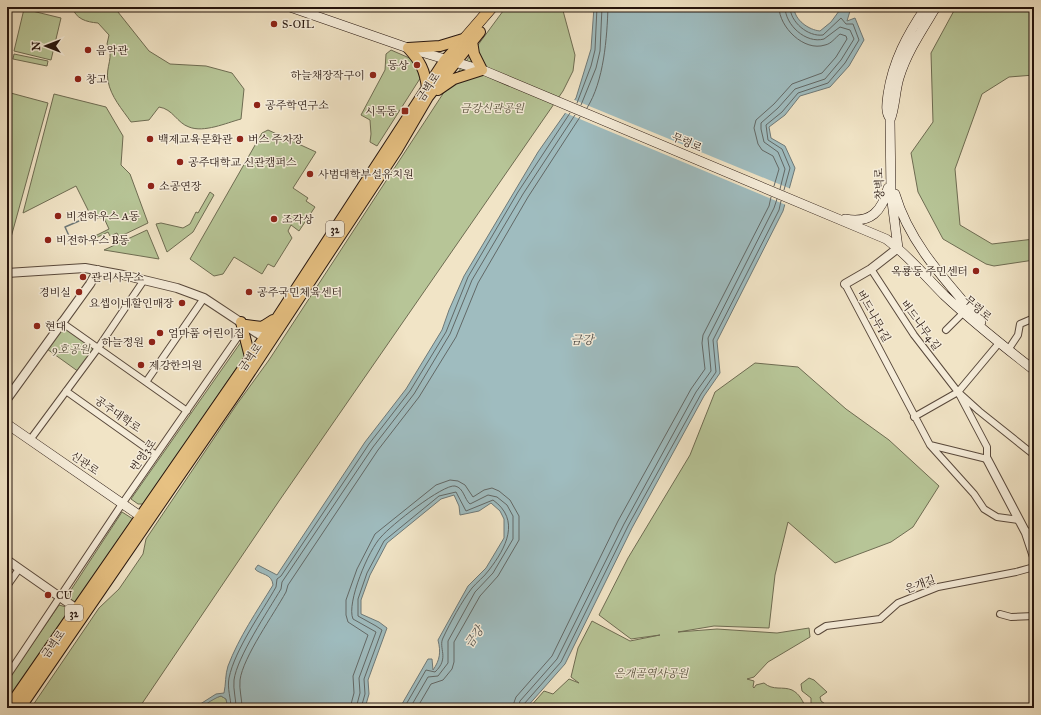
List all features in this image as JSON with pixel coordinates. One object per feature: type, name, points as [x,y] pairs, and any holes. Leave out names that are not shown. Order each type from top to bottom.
[{"type":"highway","name":"금벽로","points":[[469,39],[492,7]]},
{"type":"highway","name":"금벽로","points":[[480,32],[500,7]]},
{"type":"main road","name":"무령로","points":[[290,7],[313,11],[408,48],[483,71],[886,239],[898,248],[918,269],[999,343],[1034,370]]},
{"type":"main road","name":"창벽로","points":[[890,120],[887,115],[886,102],[893,69],[900,51],[926,7]]},
{"type":"main road","name":"창벽로","points":[[898,248],[895,234],[891,177],[890,120],[893,114],[895,89],[908,54],[936,7]]},
{"type":"main road","name":"금벽로","points":[[20,708],[250,357],[267,340],[278,316],[427,93],[469,39],[480,32]]},
{"type":"main road","points":[[469,39],[474,54],[483,71],[454,79],[427,93],[424,70],[420,60],[408,48],[440,46],[469,39]]},
{"type":"main road","name":"금벽로","points":[[8,708],[77,609],[144,520],[393,156],[427,93]]},
{"type":"main road","points":[[836,218],[852,220],[865,219],[877,212],[884,200],[891,177]]},
{"type":"main road","points":[[891,177],[904,218],[912,236],[942,276],[999,343]]},
{"type":"main road","points":[[250,357],[243,326],[262,327],[269,324],[278,316]]},
{"type":"main road","name":"신관로","points":[[7,424],[144,520]]},
{"type":"street","name":"버드나무1길","points":[[898,248],[871,269],[845,284],[930,445],[974,494],[984,509],[997,517],[1019,520]]},
{"type":"street","points":[[7,273],[85,268],[177,288],[204,298],[243,326],[267,340]]},
{"type":"street","name":"버드나무4길","points":[[871,269],[914,335],[958,392],[979,411],[1034,455]]},
{"type":"street","points":[[7,398],[90,284],[98,270]]},
{"type":"street","points":[[30,440],[98,348],[144,280]]},
{"type":"street","points":[[146,382],[204,298]]},
{"type":"street","points":[[946,330],[964,312]]},
{"type":"street","points":[[1008,350],[1018,335],[1020,324],[1034,318]]},
{"type":"street","points":[[61,322],[187,411]]},
{"type":"street","name":"번영3로","points":[[7,676],[243,326]]},
{"type":"street","points":[[914,417],[958,392],[999,343]]},
{"type":"street","name":"공주대학로","points":[[66,391],[156,454]]},
{"type":"street","points":[[958,392],[987,447],[987,459],[1019,520],[1030,532],[1034,557]]},
{"type":"street","points":[[930,445],[987,459]]},
{"type":"street","points":[[7,560],[60,599],[77,609]]},
{"type":"street","name":"은개길","points":[[818,631],[826,626],[880,619],[898,603],[938,587],[1016,572],[1034,567]]},
{"type":"street","points":[[7,586],[19,569]]},
{"type":"street","points":[[1000,614],[1011,617],[1034,616]]},
{"type":"green space","points":[[72,7],[114,7],[149,51],[170,64],[206,66],[232,73],[244,89],[241,119],[215,127],[195,129],[185,125],[168,110],[159,107],[149,120],[131,122],[114,98],[109,87],[107,76],[110,53],[107,44],[109,35],[98,23],[89,22],[79,17]]},
{"type":"green space","name":"금강신관공원","points":[[506,7],[562,7],[575,55],[573,71],[563,91],[279,501],[139,708],[31,708],[99,608],[119,589],[143,554],[146,539],[237,404],[269,360],[450,83]]},
{"type":"green space","points":[[956,7],[1034,7],[1034,75],[1009,77],[982,94],[955,169],[960,225],[992,244],[1034,239],[1034,260],[994,266],[986,264],[943,239],[918,192],[911,153],[933,122],[931,53]]},
{"type":"green space","points":[[24,9],[61,18],[51,60],[14,51]]},
{"type":"green space","points":[[391,50],[414,60],[421,77],[377,146],[370,142],[370,120],[361,115],[385,70],[386,54]]},
{"type":"green space","points":[[14,54],[48,61],[47,66],[13,59]]},
{"type":"green space","points":[[7,92],[48,103],[10,241],[7,240]]},
{"type":"green space","points":[[54,94],[106,107],[123,136],[121,165],[130,174],[148,223],[119,237],[117,233],[110,236],[108,232],[94,239],[93,237],[109,229],[104,218],[92,218],[76,186],[23,213]]},
{"type":"green space","points":[[268,130],[316,152],[293,188],[308,198],[306,201],[315,207],[299,231],[291,225],[288,231],[292,238],[274,267],[268,264],[262,274],[234,257],[223,274],[214,276],[190,259],[262,133]]},
{"type":"green space","points":[[210,192],[214,195],[193,232],[167,252],[156,224],[161,223],[183,228],[190,224],[196,212],[198,213]]},
{"type":"green space","points":[[147,230],[159,259],[104,250]]},
{"type":"green space","name":"9호공원","points":[[63,326],[95,350],[79,372],[47,349]]},
{"type":"green space","points":[[241,342],[246,354],[144,504],[138,504],[131,499]]},
{"type":"green space","name":"은개골역사공원","points":[[755,363],[798,367],[846,409],[889,440],[939,486],[913,527],[891,542],[835,563],[788,522],[775,575],[769,628],[714,626],[678,632],[717,629],[777,633],[809,628],[810,637],[768,662],[754,677],[747,679],[754,681],[754,688],[756,685],[764,683],[774,688],[785,688],[792,690],[799,696],[806,708],[529,708],[544,691],[553,694],[569,679],[579,683],[571,677],[578,648],[592,621],[630,641],[660,635],[631,639],[599,615],[628,558],[690,455],[715,392]]},
{"type":"green space","points":[[122,512],[133,519],[78,603],[65,599]]},
{"type":"green space","points":[[59,605],[66,607],[66,616],[7,703],[7,681]]},
{"type":"green space","points":[[809,678],[814,680],[827,692],[820,697],[821,701],[831,708],[817,708],[811,703],[811,698],[802,691],[801,684]]},
{"type":"green space","points":[[221,696],[226,699],[228,708],[200,708],[214,698]]},
{"type":"water","name":"금강","points":[[594,7],[794,7],[799,20],[803,24],[811,29],[820,31],[831,22],[842,7],[858,7],[850,11],[847,21],[855,18],[864,40],[849,66],[830,87],[800,96],[785,115],[769,127],[771,138],[785,146],[795,168],[783,211],[717,341],[720,373],[704,396],[632,528],[565,664],[526,708],[397,708],[402,704],[428,659],[432,659],[433,670],[439,656],[438,640],[468,586],[486,568],[504,538],[504,519],[500,511],[491,503],[479,511],[460,515],[459,506],[454,495],[441,499],[387,543],[370,575],[361,600],[361,614],[379,622],[387,628],[368,680],[369,694],[365,708],[228,708],[226,699],[221,696],[201,707],[194,708],[216,694],[224,693],[227,669],[232,655],[273,585],[268,576],[255,569],[258,565],[277,575],[365,442],[406,389],[442,330],[464,276],[538,152],[576,98],[591,49]]},
{"type":"pier","points":[[572,99],[791,189],[786,205],[563,112]]},
{"type":"waterway","points":[[70,238],[65,227],[79,221]]},
{"type":"place","name":"S-OIL","points":[[274,24]]},
{"type":"place","name":"음악관","points":[[88,50]]},
{"type":"place","name":"동상","points":[[417,65]]},
{"type":"place","name":"하늘채장작구이","points":[[373,75]]},
{"type":"place","name":"창고","points":[[78,79]]},
{"type":"place","name":"공주학연구소","points":[[257,105]]},
{"type":"place","name":"시목동","points":[[405,111]]},
{"type":"place","name":"백제교육문화관","points":[[150,139]]},
{"type":"place","name":"버스 주차장","points":[[240,139]]},
{"type":"place","name":"공주대학교 신관캠퍼스","points":[[180,162]]},
{"type":"place","name":"사범대학부설유치원","points":[[310,174]]},
{"type":"place","name":"소공연장","points":[[151,186]]},
{"type":"place","name":"비전하우스 A동","points":[[58,216]]},
{"type":"place","name":"조각상","points":[[274,219]]},
{"type":"place","name":"비전하우스 B동","points":[[48,240]]},
{"type":"place","name":"옥룡동 주민센터","points":[[976,271]]},
{"type":"place","name":"관리사무소","points":[[83,277]]},
{"type":"place","name":"경비실","points":[[79,292]]},
{"type":"place","name":"공주국민체육센터","points":[[249,292]]},
{"type":"place","name":"요셉이네할인매장","points":[[182,303]]},
{"type":"place","name":"현대","points":[[37,326]]},
{"type":"place","name":"엄마품 어린이집","points":[[160,333]]},
{"type":"place","name":"하늘정원","points":[[152,342]]},
{"type":"place","name":"제강한의원","points":[[141,365]]},
{"type":"place","name":"CU","points":[[48,595]]}]
